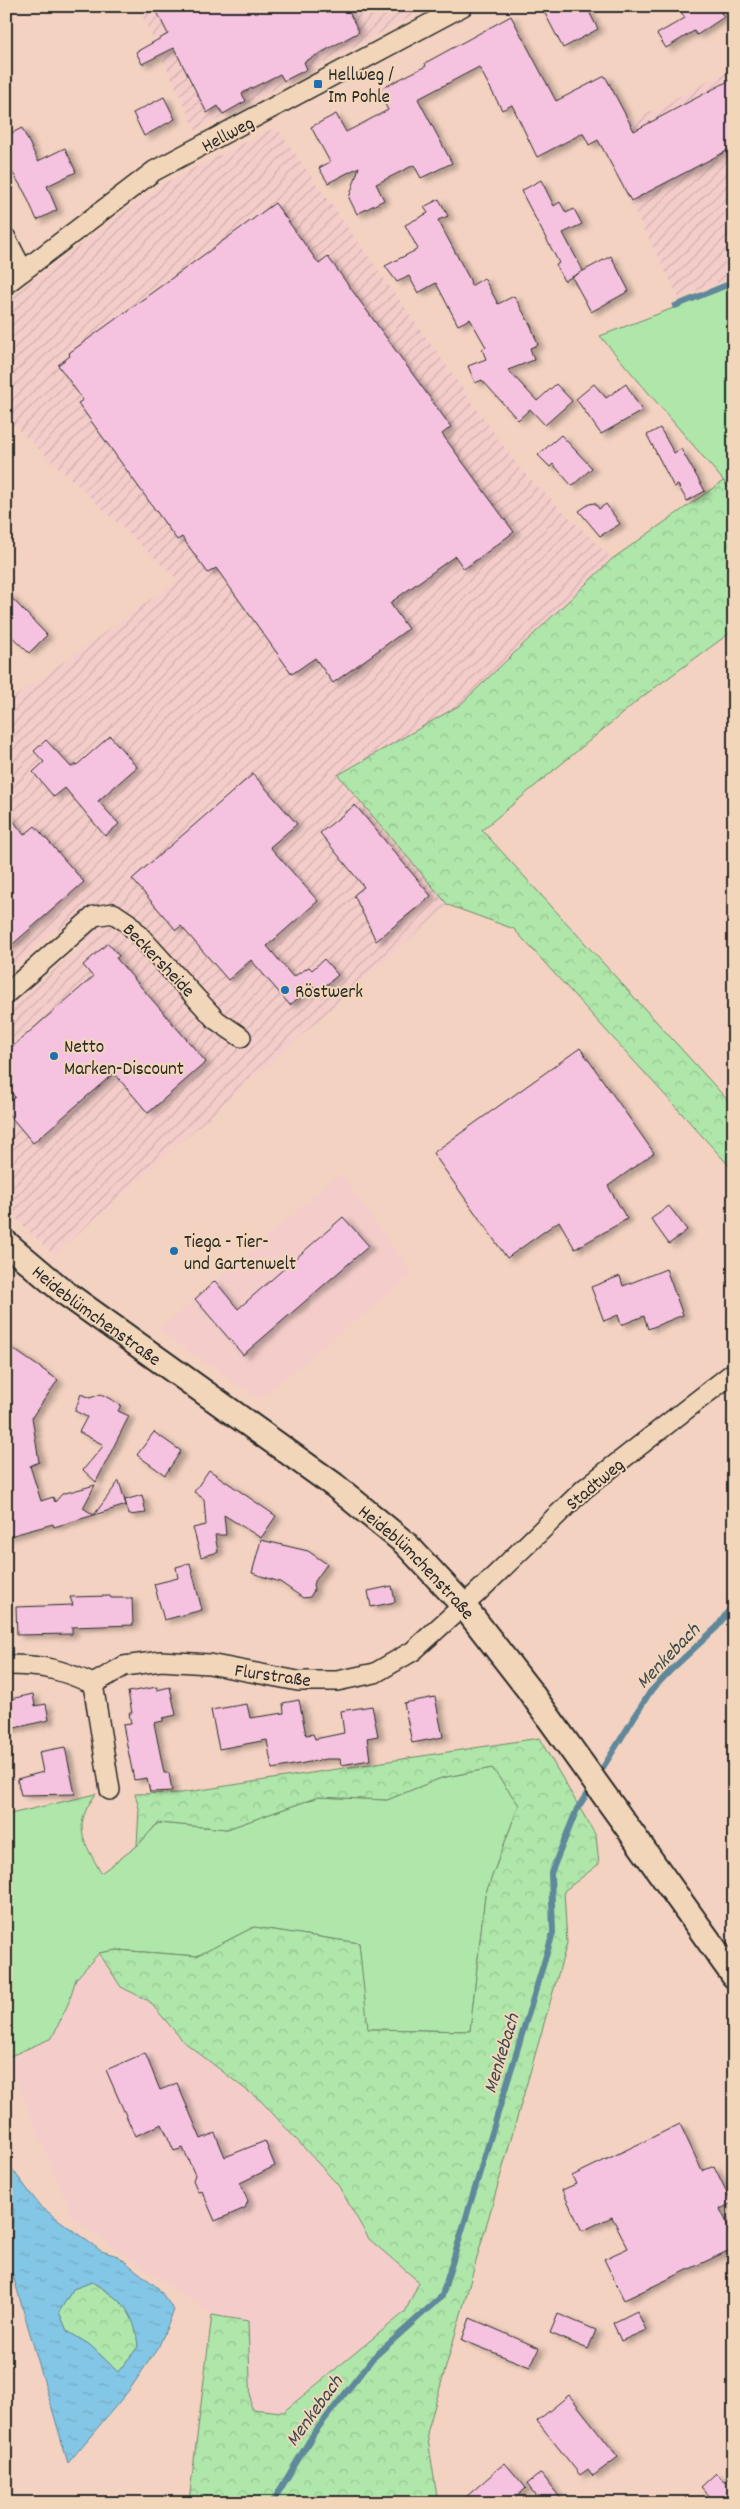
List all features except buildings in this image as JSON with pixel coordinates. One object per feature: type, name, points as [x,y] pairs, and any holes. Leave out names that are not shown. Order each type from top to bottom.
[{"type":"street","name":"Hellweg","points":[[6,284],[154,171],[463,6]]},
{"type":"street","points":[[6,238],[23,270]]},
{"type":"street","name":"Beckersheide","points":[[6,994],[94,916],[113,913],[134,929],[216,1020],[241,1037]]},
{"type":"street","name":"Heideblümchenstraße","points":[[6,1243],[64,1292],[371,1513],[406,1544],[464,1605],[585,1768],[734,1976]]},
{"type":"street","name":"Stadtweg","points":[[464,1605],[584,1488],[734,1372]]},
{"type":"street","name":"Flurstraße","points":[[93,1684],[124,1666],[160,1661],[208,1664],[298,1681],[338,1681],[375,1673],[413,1651],[464,1605]]},
{"type":"street","points":[[6,1665],[37,1665],[63,1670],[93,1684],[110,1790]]},
{"type":"shaded area","points":[[138,6],[431,6],[196,131]]},
{"type":"shaded area","points":[[734,67],[734,276],[679,298],[598,140]]},
{"type":"shaded area","points":[[276,127],[520,469],[612,559],[460,705],[339,775],[448,905],[54,1255],[6,1209],[6,1011],[89,940],[56,929],[6,974],[6,703],[178,580],[6,418],[6,300],[162,184]]},
{"type":"shaded area","points":[[340,1173],[413,1274],[259,1400],[158,1330]]},
{"type":"shaded area","points":[[99,1953],[121,1987],[149,2001],[183,2041],[262,2102],[338,2185],[369,2239],[419,2282],[405,2312],[283,2412],[251,2409],[248,2321],[212,2315],[73,2219],[7,2058],[23,2052],[68,2004],[76,1979]]},
{"type":"green space","points":[[734,285],[734,493],[600,336]]},
{"type":"green space","points":[[723,481],[734,493],[734,630],[642,697],[482,830],[734,1107],[734,1171],[514,929],[448,905],[338,775],[460,705],[612,559]]},
{"type":"green space","points":[[539,1738],[596,1836],[599,1864],[564,1891],[567,1943],[427,2433],[438,2503],[187,2503],[189,2501],[212,2315],[248,2321],[251,2409],[283,2412],[405,2312],[419,2282],[369,2239],[338,2185],[262,2102],[183,2041],[149,2001],[121,1987],[99,1953],[117,1950],[197,1956],[254,1927],[359,1943],[368,2029],[470,2031],[485,1895],[519,1805],[492,1768],[441,1778],[387,1800],[318,1797],[227,1829],[158,1823],[137,1846],[139,1808],[135,1794],[181,1793]]},
{"type":"green space","points":[[492,1768],[519,1805],[485,1895],[470,2031],[367,2029],[359,1943],[254,1927],[197,1956],[118,1950],[99,1953],[76,1979],[68,2004],[52,2038],[6,2058],[6,1815],[96,1794],[88,1806],[82,1825],[85,1843],[101,1873],[137,1846],[158,1823],[227,1829],[318,1797],[387,1800],[441,1778]]},
{"type":"green space","points":[[92,2282],[126,2307],[134,2323],[138,2347],[118,2372],[90,2345],[67,2331],[59,2312],[73,2289]]},
{"type":"water","points":[[6,2161],[40,2206],[101,2251],[118,2256],[158,2288],[174,2310],[159,2346],[130,2389],[68,2463],[9,2262],[14,2209],[6,2204]],"holes":[[[92,2282],[119,2301],[130,2315],[134,2324],[138,2347],[118,2372],[90,2345],[67,2331],[59,2312],[73,2289]]]},
{"type":"waterway","points":[[675,306],[734,282]]},
{"type":"waterway","name":"Menkebach","points":[[597,1777],[650,1692],[717,1627],[734,1603]]},
{"type":"waterway","name":"Menkebach","points":[[272,2503],[314,2433],[373,2358],[442,2296],[553,1933],[551,1873],[577,1809],[592,1786]]},
{"type":"place","name":"Hellweg / Im Pohle","points":[[318,84]]},
{"type":"place","name":"Röstwerk","points":[[285,990]]},
{"type":"place","name":"Netto Marken-Discount","points":[[54,1056]]},
{"type":"place","name":"Tiega - Tier- und Gartenwelt","points":[[174,1251]]}]
